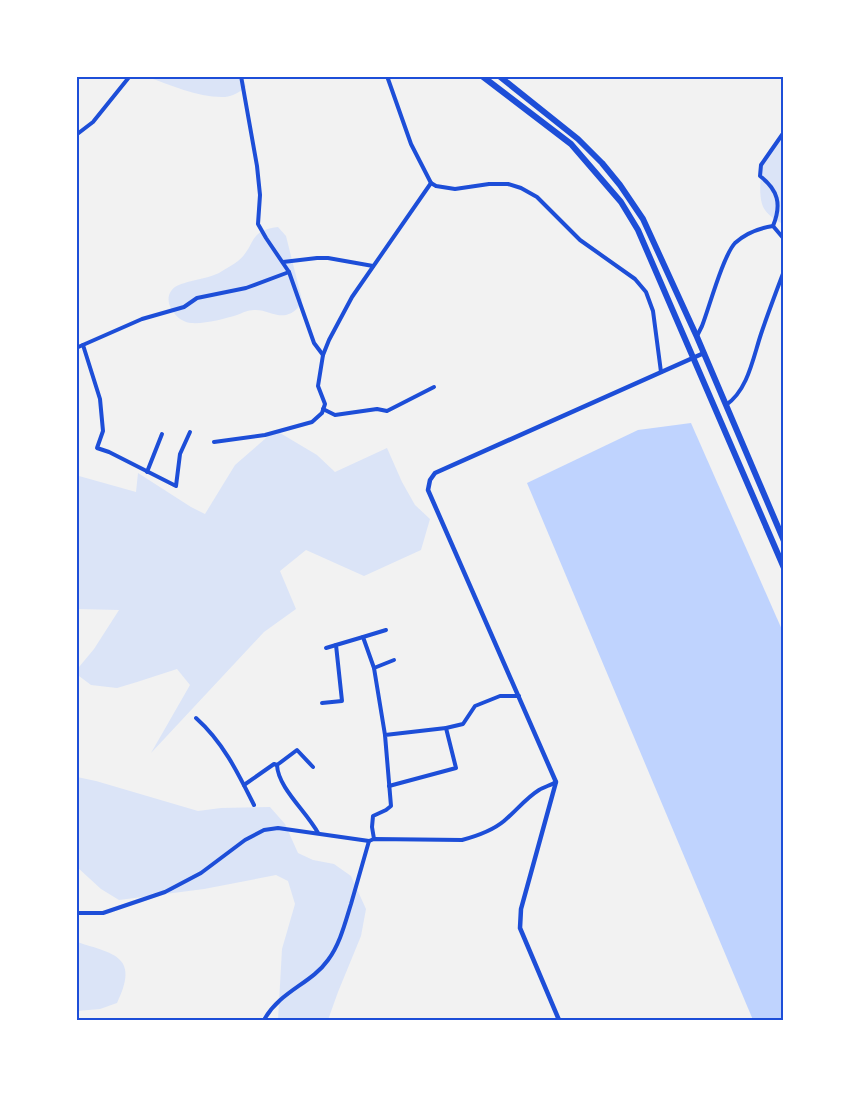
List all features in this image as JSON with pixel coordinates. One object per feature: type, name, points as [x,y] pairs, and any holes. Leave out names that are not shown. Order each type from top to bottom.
[{"type":"highway","points":[[482,76],[571,144],[621,202],[638,230],[783,568]]},
{"type":"highway","points":[[500,76],[578,139],[620,185],[643,219],[697,337],[783,537]]},
{"type":"street","points":[[76,135],[93,122],[130,76]]},
{"type":"street","points":[[241,76],[260,195],[258,224],[289,272],[314,343],[323,355]]},
{"type":"street","points":[[387,76],[411,144],[431,183],[455,189],[489,184],[508,184],[521,188],[537,197],[580,240],[635,279],[646,292],[653,311],[661,372]]},
{"type":"street","points":[[773,226],[778,204],[775,190],[760,176],[761,165],[783,132]]},
{"type":"street","points":[[214,442],[265,435],[312,422],[322,413],[325,404],[318,386],[323,355],[352,297],[431,183]]},
{"type":"street","points":[[697,337],[726,258],[734,244],[751,233],[773,226]]},
{"type":"street","points":[[773,226],[783,239]]},
{"type":"street","points":[[283,262],[328,258],[373,266]]},
{"type":"street","points":[[726,405],[734,400],[750,372],[783,271]]},
{"type":"street","points":[[76,348],[142,319],[184,307],[197,298],[246,288],[289,272]]},
{"type":"street","points":[[83,345],[100,399],[103,430],[97,448],[176,486],[180,454],[190,432]]},
{"type":"street","points":[[559,1020],[520,928],[521,909],[556,782],[428,490],[430,480],[435,473],[704,353]]},
{"type":"street","points":[[323,409],[335,415],[377,409],[387,411],[434,387]]},
{"type":"street","points":[[147,472],[162,434]]},
{"type":"street","points":[[326,648],[386,630]]},
{"type":"street","points":[[264,1020],[275,1005],[320,970],[330,959],[344,929],[371,840],[373,816],[391,806],[386,735],[374,668],[363,637]]},
{"type":"street","points":[[322,703],[342,701],[336,645]]},
{"type":"street","points":[[374,668],[394,660]]},
{"type":"street","points":[[386,735],[463,724],[475,706],[500,696],[519,696]]},
{"type":"street","points":[[196,718],[206,726],[224,748],[254,805]]},
{"type":"street","points":[[389,786],[456,768],[446,728]]},
{"type":"street","points":[[244,784],[274,764],[277,765],[297,750],[314,766]]},
{"type":"street","points":[[277,765],[277,773],[289,793],[319,834]]},
{"type":"street","points":[[76,913],[103,913],[165,892],[201,873],[245,840],[264,830],[278,828],[371,840],[462,840],[474,837],[504,821],[538,790],[556,782]]},
{"type":"shaded area","points":[[147,77],[243,77],[246,87],[231,96],[215,97]]},
{"type":"shaded area","points":[[783,139],[783,224],[765,210],[760,189],[766,156],[772,147]]},
{"type":"shaded area","points":[[278,227],[286,236],[302,300],[296,310],[282,315],[252,310],[220,320],[197,323],[185,322],[175,314],[171,309],[169,298],[170,292],[175,287],[219,273],[244,255],[257,235]]},
{"type":"shaded area","points":[[275,430],[317,455],[335,472],[387,448],[415,505],[430,519],[421,550],[364,576],[306,550],[280,571],[296,609],[264,632],[151,753],[190,685],[177,669],[117,688],[91,685],[79,676],[79,667],[94,649],[119,610],[77,609],[76,485],[79,484],[79,476],[136,492],[138,473],[205,514],[235,465]]},
{"type":"shaded area","points":[[77,777],[198,811],[270,807],[285,824],[298,853],[313,860],[334,864],[351,876],[366,909],[361,936],[328,1020],[278,1020],[282,949],[295,904],[288,881],[276,875],[204,889],[119,900],[101,889],[77,867]]},
{"type":"shaded area","points":[[77,942],[112,954],[124,966],[126,975],[117,1003],[100,1009],[77,1011]]},
{"type":"water","points":[[691,423],[783,632],[783,1020],[753,1020],[527,483],[638,430]]}]
